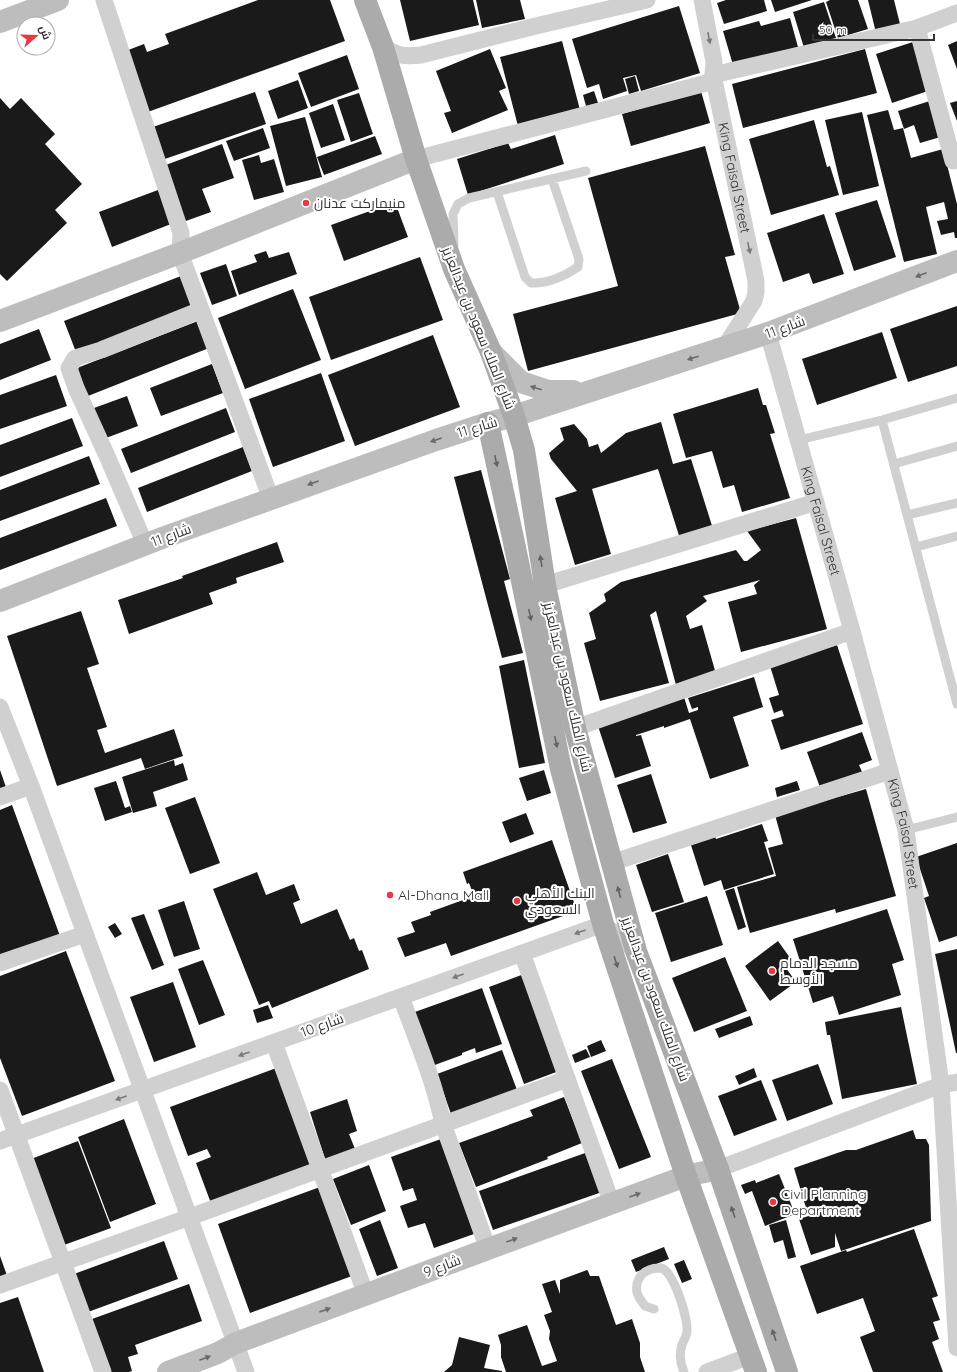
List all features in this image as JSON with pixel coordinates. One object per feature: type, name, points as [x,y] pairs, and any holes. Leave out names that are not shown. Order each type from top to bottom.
[{"type":"main road","name":"شارع الملك سعود بن عبدالعزيز","points":[[365,0],[383,47],[416,158],[454,269],[491,352],[514,416],[524,450],[545,585],[575,728],[636,951],[718,1169],[787,1372]]},
{"type":"main road","name":"شارع الملك سعود بن عبدالعزيز","points":[[488,423],[561,769],[603,924],[686,1176],[753,1364]]},
{"type":"street","points":[[0,22],[58,0]]},
{"type":"street","points":[[104,0],[181,233],[180,253],[271,499]]},
{"type":"street","points":[[383,47],[396,55],[421,55],[647,0]]},
{"type":"street","name":"King Faisal Street","points":[[702,0],[714,62],[713,78],[756,281],[754,301],[724,348]]},
{"type":"street","points":[[0,320],[180,253],[416,158],[713,78],[917,28],[957,13]]},
{"type":"street","points":[[917,28],[953,161]]},
{"type":"street","name":"شارع 11","points":[[0,601],[145,544],[436,440],[768,333],[957,261]]},
{"type":"street","points":[[145,544],[76,388],[69,368],[75,358],[101,350],[201,310]]},
{"type":"street","name":"King Faisal Street","points":[[768,333],[799,440],[906,830],[949,1083],[957,1348]]},
{"type":"street","points":[[491,352],[521,382],[548,391],[588,392]]},
{"type":"street","points":[[545,585],[816,502]]},
{"type":"street","points":[[575,728],[852,631]]},
{"type":"street","points":[[0,708],[31,786],[246,1372]]},
{"type":"street","points":[[611,863],[890,771]]},
{"type":"street","points":[[0,797],[31,786]]},
{"type":"street","points":[[603,924],[636,951]]},
{"type":"street","name":"شارع 10","points":[[0,1141],[603,924]]},
{"type":"street","points":[[0,963],[85,934]]},
{"type":"street","points":[[522,953],[612,1204]]},
{"type":"street","points":[[401,997],[488,1249]]},
{"type":"street","points":[[274,1042],[366,1295]]},
{"type":"street","points":[[0,1285],[63,1264],[567,1079]]},
{"type":"street","points":[[718,1169],[949,1083]]},
{"type":"street","points":[[0,1090],[103,1372]]},
{"type":"street","name":"شارع 9","points":[[168,1372],[218,1353],[236,1343],[488,1249],[686,1176],[718,1169]]},
{"type":"street","points":[[707,1372],[753,1364]]},
{"type":"lane","points":[[454,269],[454,214],[458,204],[469,198],[586,171]]},
{"type":"lane","points":[[497,192],[525,277],[531,283],[540,284],[569,273],[578,267],[579,259],[552,178]]},
{"type":"lane","points":[[799,440],[882,420],[957,398]]},
{"type":"lane","points":[[882,420],[957,704]]},
{"type":"lane","points":[[894,464],[957,446]]},
{"type":"lane","points":[[907,515],[957,503]]},
{"type":"lane","points":[[916,547],[957,536]]},
{"type":"lane","points":[[948,668],[957,665]]},
{"type":"lane","points":[[906,830],[957,818]]},
{"type":"lane","points":[[654,1309],[645,1306],[637,1292],[638,1281],[642,1273],[661,1268],[668,1273],[674,1283],[686,1318],[687,1332],[681,1346],[680,1357],[684,1372]]},
{"type":"building","points":[[258,0],[330,0],[345,41],[145,113],[123,52],[144,44],[147,52],[169,44],[165,34]]},
{"type":"building","points":[[400,0],[473,0],[479,25],[410,41]]},
{"type":"building","points":[[476,0],[520,0],[525,19],[482,28]]},
{"type":"building","points":[[726,0],[764,0],[767,11],[724,24],[717,3]]},
{"type":"building","points":[[771,0],[812,0],[775,12]]},
{"type":"building","points":[[830,0],[858,0],[868,29],[838,38],[826,2]]},
{"type":"building","points":[[868,0],[894,0],[901,28],[876,33]]},
{"type":"building","points":[[824,2],[837,41],[805,51],[793,12]]},
{"type":"building","points":[[679,6],[700,73],[641,91],[636,75],[623,78],[627,91],[603,99],[599,84],[587,88],[572,39]]},
{"type":"building","points":[[790,18],[798,47],[733,65],[723,31],[759,21],[761,26]]},
{"type":"building","points":[[562,41],[580,110],[518,126],[500,57]]},
{"type":"building","points":[[916,41],[931,90],[892,103],[876,54]]},
{"type":"building","points":[[957,41],[957,69],[948,45]]},
{"type":"building","points":[[490,49],[506,88],[499,91],[508,110],[452,133],[444,113],[451,111],[436,71]]},
{"type":"building","points":[[865,49],[877,93],[743,128],[732,84]]},
{"type":"building","points":[[347,55],[359,89],[311,107],[298,73]]},
{"type":"building","points":[[635,76],[639,91],[629,94],[625,79]]},
{"type":"building","points":[[298,80],[308,108],[278,119],[268,91]]},
{"type":"building","points":[[594,91],[598,103],[586,106],[583,95]]},
{"type":"building","points":[[701,91],[710,123],[631,146],[622,114]]},
{"type":"building","points":[[255,92],[266,124],[159,161],[147,129]]},
{"type":"building","points":[[359,93],[373,134],[351,142],[337,100]]},
{"type":"building","points":[[0,98],[10,109],[21,98],[55,134],[45,144],[82,184],[55,210],[67,223],[7,281],[0,274]]},
{"type":"building","points":[[933,100],[944,136],[920,143],[914,125],[904,129],[898,111]]},
{"type":"building","points":[[957,101],[957,121],[950,103]]},
{"type":"building","points":[[333,104],[345,140],[321,148],[309,113]]},
{"type":"building","points":[[888,110],[894,130],[903,128],[911,158],[943,149],[957,204],[957,238],[955,238],[954,232],[941,235],[937,221],[948,219],[944,202],[926,207],[937,254],[904,262],[867,115]]},
{"type":"building","points":[[862,112],[879,186],[843,195],[825,120]]},
{"type":"building","points":[[305,117],[322,177],[286,186],[270,126]]},
{"type":"building","points":[[814,120],[827,167],[830,166],[839,195],[771,215],[749,139]]},
{"type":"building","points":[[263,128],[270,148],[234,161],[226,141]]},
{"type":"building","points":[[555,135],[564,164],[468,195],[457,159],[508,143],[511,149]]},
{"type":"building","points":[[375,136],[382,154],[324,175],[317,157]]},
{"type":"building","points":[[222,144],[234,178],[202,189],[211,212],[183,222],[163,166]]},
{"type":"building","points":[[705,146],[735,255],[725,257],[741,313],[528,371],[513,314],[618,286],[588,178]]},
{"type":"building","points":[[259,155],[261,163],[274,159],[284,192],[254,200],[242,160]]},
{"type":"building","points":[[158,190],[171,224],[112,247],[99,212]]},
{"type":"building","points":[[877,200],[896,257],[854,271],[835,213]]},
{"type":"building","points":[[395,202],[408,237],[344,261],[331,225]]},
{"type":"building","points":[[824,214],[844,274],[813,284],[809,273],[783,282],[767,233]]},
{"type":"building","points":[[266,251],[269,258],[289,252],[297,274],[239,295],[231,271],[257,262],[254,255]]},
{"type":"building","points":[[420,257],[443,320],[331,360],[309,297]]},
{"type":"building","points":[[226,264],[237,296],[212,305],[200,273]]},
{"type":"building","points":[[181,276],[193,306],[76,352],[64,321]]},
{"type":"building","points":[[293,289],[321,360],[245,389],[218,318]]},
{"type":"building","points":[[957,306],[957,366],[908,382],[890,329]]},
{"type":"building","points":[[198,321],[209,348],[88,396],[77,368]]},
{"type":"building","points":[[39,329],[51,360],[0,380],[0,344]]},
{"type":"building","points":[[882,332],[897,378],[817,405],[802,359]]},
{"type":"building","points":[[433,335],[460,407],[355,446],[328,375]]},
{"type":"building","points":[[212,364],[223,393],[161,416],[150,388]]},
{"type":"building","points":[[321,373],[345,441],[273,467],[249,399]]},
{"type":"building","points":[[56,375],[67,406],[0,429],[0,395]]},
{"type":"building","points":[[758,388],[763,405],[766,405],[775,433],[770,434],[790,498],[742,512],[734,485],[723,488],[712,451],[686,458],[673,414]]},
{"type":"building","points":[[127,396],[138,426],[106,438],[94,408]]},
{"type":"building","points":[[226,408],[235,432],[131,473],[121,449]]},
{"type":"building","points":[[72,418],[83,446],[0,477],[0,445]]},
{"type":"building","points":[[661,422],[673,464],[691,459],[714,532],[681,542],[658,469],[592,489],[611,554],[575,565],[555,498],[577,491],[551,459],[549,453],[564,440],[560,428],[574,424],[587,439],[589,447],[598,444],[601,453],[626,433]]},
{"type":"building","points":[[243,447],[252,471],[147,512],[138,488]]},
{"type":"building","points":[[89,456],[100,484],[0,521],[0,490]]},
{"type":"building","points":[[481,470],[510,579],[504,581],[523,653],[502,658],[454,477]]},
{"type":"building","points":[[106,498],[117,526],[0,570],[0,538]]},
{"type":"building","points":[[796,518],[827,629],[741,652],[728,602],[757,594],[754,585],[760,580],[703,596],[707,601],[686,616],[690,629],[702,625],[716,674],[676,685],[656,611],[650,615],[669,683],[600,701],[584,643],[596,639],[589,613],[606,601],[604,594],[621,582],[736,550],[744,561],[747,561],[761,550],[747,531]]},
{"type":"building","points":[[277,542],[284,562],[236,578],[237,583],[209,593],[213,604],[129,634],[118,600],[183,578],[182,576]]},
{"type":"building","points":[[81,611],[99,664],[87,668],[107,727],[97,730],[105,753],[174,729],[183,756],[145,769],[141,758],[57,786],[7,636]]},
{"type":"building","points":[[837,645],[863,724],[781,750],[771,720],[784,716],[782,710],[774,713],[769,698],[779,695],[770,666]]},
{"type":"building","points":[[524,660],[545,763],[519,768],[499,666]]},
{"type":"building","points":[[754,677],[763,707],[733,717],[749,766],[710,779],[690,719],[664,728],[664,726],[636,735],[641,735],[651,766],[615,778],[598,726],[684,697],[689,713],[698,710],[698,707],[692,709],[688,698]]},
{"type":"building","points":[[862,732],[872,760],[859,765],[863,774],[821,790],[807,752]]},
{"type":"building","points":[[174,760],[175,766],[183,763],[188,780],[153,792],[157,806],[133,813],[122,777]]},
{"type":"building","points":[[0,770],[7,790],[0,793]]},
{"type":"building","points":[[544,770],[551,793],[527,801],[519,778]]},
{"type":"building","points":[[651,774],[667,823],[633,833],[617,785]]},
{"type":"building","points":[[116,781],[125,808],[130,806],[132,812],[105,821],[94,788]]},
{"type":"building","points":[[797,781],[800,790],[777,797],[775,788]]},
{"type":"building","points":[[866,789],[896,896],[836,913],[835,909],[750,933],[737,887],[776,876],[768,848],[783,844],[775,815]]},
{"type":"building","points":[[195,797],[220,863],[190,874],[165,808]]},
{"type":"building","points":[[12,805],[60,936],[0,958],[0,810]]},
{"type":"building","points":[[526,813],[534,834],[510,843],[502,822]]},
{"type":"building","points":[[762,824],[768,841],[764,842],[774,874],[724,890],[721,880],[704,886],[690,842],[714,834],[716,839]]},
{"type":"building","name":"البنك الأهلي السعودي","points":[[552,840],[577,911],[451,956],[446,943],[405,957],[397,938],[415,932],[411,922],[431,915],[430,912],[474,896],[469,883],[467,884],[463,872]]},
{"type":"building","points":[[957,843],[957,936],[939,942],[924,898],[929,896],[916,857]]},
{"type":"building","points":[[668,854],[684,902],[652,912],[636,865]]},
{"type":"building","points":[[257,872],[266,895],[294,884],[300,900],[293,903],[301,924],[337,909],[350,940],[354,938],[359,951],[362,950],[369,969],[272,1008],[269,1001],[259,1005],[213,889]]},
{"type":"building","points":[[734,888],[746,927],[738,930],[725,891]]},
{"type":"building","points":[[707,896],[723,945],[671,962],[655,913]]},
{"type":"building","points":[[184,901],[200,949],[174,957],[158,910]]},
{"type":"building","points":[[887,909],[904,960],[892,964],[901,995],[839,1015],[833,996],[813,1003],[793,939]]},
{"type":"building","points":[[144,914],[164,965],[152,970],[131,918]]},
{"type":"building","points":[[115,923],[122,934],[115,938],[108,927]]},
{"type":"building","points":[[778,941],[793,962],[786,968],[796,982],[770,1001],[745,966]]},
{"type":"building","points":[[957,949],[957,1053],[956,1053],[935,954]]},
{"type":"building","points":[[66,951],[115,1081],[22,1116],[0,1058],[0,976]]},
{"type":"building","points":[[725,957],[747,1011],[694,1032],[672,978]]},
{"type":"building","points":[[203,960],[225,1015],[199,1025],[178,969]]},
{"type":"building","points":[[524,974],[559,1071],[524,1084],[489,987]]},
{"type":"building","points":[[173,982],[196,1047],[154,1062],[130,997]]},
{"type":"building","points":[[482,988],[502,1044],[476,1053],[475,1048],[462,1053],[462,1055],[432,1066],[412,1013]]},
{"type":"building","points":[[268,1005],[273,1018],[257,1023],[253,1010]]},
{"type":"building","points":[[901,1007],[917,1084],[842,1099],[830,1035],[827,1035],[825,1022]]},
{"type":"building","points":[[750,1016],[753,1025],[719,1038],[715,1029]]},
{"type":"building","points":[[601,1040],[606,1051],[591,1057],[587,1046]]},
{"type":"building","points":[[586,1049],[590,1057],[575,1063],[572,1055]]},
{"type":"building","points":[[502,1050],[517,1090],[451,1114],[437,1074]]},
{"type":"building","points":[[612,1059],[651,1157],[619,1169],[581,1071]]},
{"type":"building","points":[[818,1064],[833,1104],[787,1121],[772,1080]]},
{"type":"building","points":[[279,1067],[317,1167],[212,1206],[196,1163],[211,1157],[207,1149],[188,1156],[170,1107]]},
{"type":"building","points":[[754,1068],[757,1077],[739,1085],[735,1076]]},
{"type":"building","points":[[761,1080],[777,1120],[734,1136],[718,1096]]},
{"type":"building","points":[[564,1097],[582,1143],[547,1157],[548,1159],[476,1187],[459,1143],[533,1116],[530,1110]]},
{"type":"building","points":[[347,1099],[357,1131],[349,1134],[355,1149],[325,1159],[310,1112]]},
{"type":"building","points":[[124,1119],[156,1204],[110,1222],[78,1137]]},
{"type":"building","points":[[913,1130],[916,1139],[926,1139],[929,1145],[931,1221],[841,1251],[835,1233],[835,1247],[811,1255],[799,1219],[824,1211],[807,1211],[794,1168],[846,1150],[856,1150]]},
{"type":"building","points":[[441,1139],[474,1234],[434,1248],[425,1223],[408,1228],[400,1206],[417,1200],[413,1188],[403,1191],[391,1157]]},
{"type":"building","points":[[78,1141],[111,1228],[64,1245],[31,1159]]},
{"type":"building","points":[[588,1152],[602,1192],[493,1230],[479,1191]]},
{"type":"building","points":[[369,1165],[386,1211],[351,1225],[333,1179]]},
{"type":"building","name":"Civil Planning Department","points":[[779,1174],[795,1214],[765,1226],[752,1191],[745,1194],[741,1185],[755,1180],[756,1183]]},
{"type":"building","points":[[320,1187],[352,1276],[250,1313],[218,1224]]},
{"type":"building","points":[[380,1220],[398,1268],[377,1276],[359,1229]]},
{"type":"building","points":[[786,1220],[796,1257],[788,1259],[783,1240],[774,1243],[769,1225]]},
{"type":"building","points":[[914,1229],[938,1296],[932,1298],[940,1320],[933,1322],[939,1339],[932,1342],[943,1372],[873,1372],[860,1337],[875,1331],[863,1298],[817,1314],[800,1266]]},
{"type":"building","points":[[164,1241],[178,1279],[88,1312],[74,1274]]},
{"type":"building","points":[[664,1247],[669,1259],[636,1272],[631,1260]]},
{"type":"building","points":[[0,1256],[9,1281],[0,1284]]},
{"type":"building","points":[[684,1260],[692,1279],[682,1283],[674,1264]]},
{"type":"building","points":[[587,1270],[590,1276],[599,1276],[616,1325],[632,1319],[640,1343],[640,1357],[645,1372],[506,1372],[501,1357],[501,1345],[498,1335],[527,1325],[542,1366],[557,1361],[549,1339],[550,1331],[544,1315],[552,1312],[542,1284],[555,1280],[560,1294],[560,1280]]},
{"type":"building","points":[[189,1284],[202,1321],[135,1345],[138,1354],[128,1357],[132,1371],[111,1372],[92,1319]]},
{"type":"building","points":[[18,1297],[44,1372],[0,1372],[0,1303]]},
{"type":"building","points":[[459,1337],[490,1345],[484,1368],[502,1372],[444,1372],[452,1365]]},
{"type":"place","name":"منيماركت عدنان","points":[[306,203]]},
{"type":"place","name":"Al-Dhana Mall","points":[[390,895]]},
{"type":"place","name":"البنك الأهلي السعودي","points":[[517,901]]},
{"type":"place","name":"مسجد الدمام الأوسط","points":[[772,971]]},
{"type":"place","name":"Civil Planning Department","points":[[773,1202]]}]
